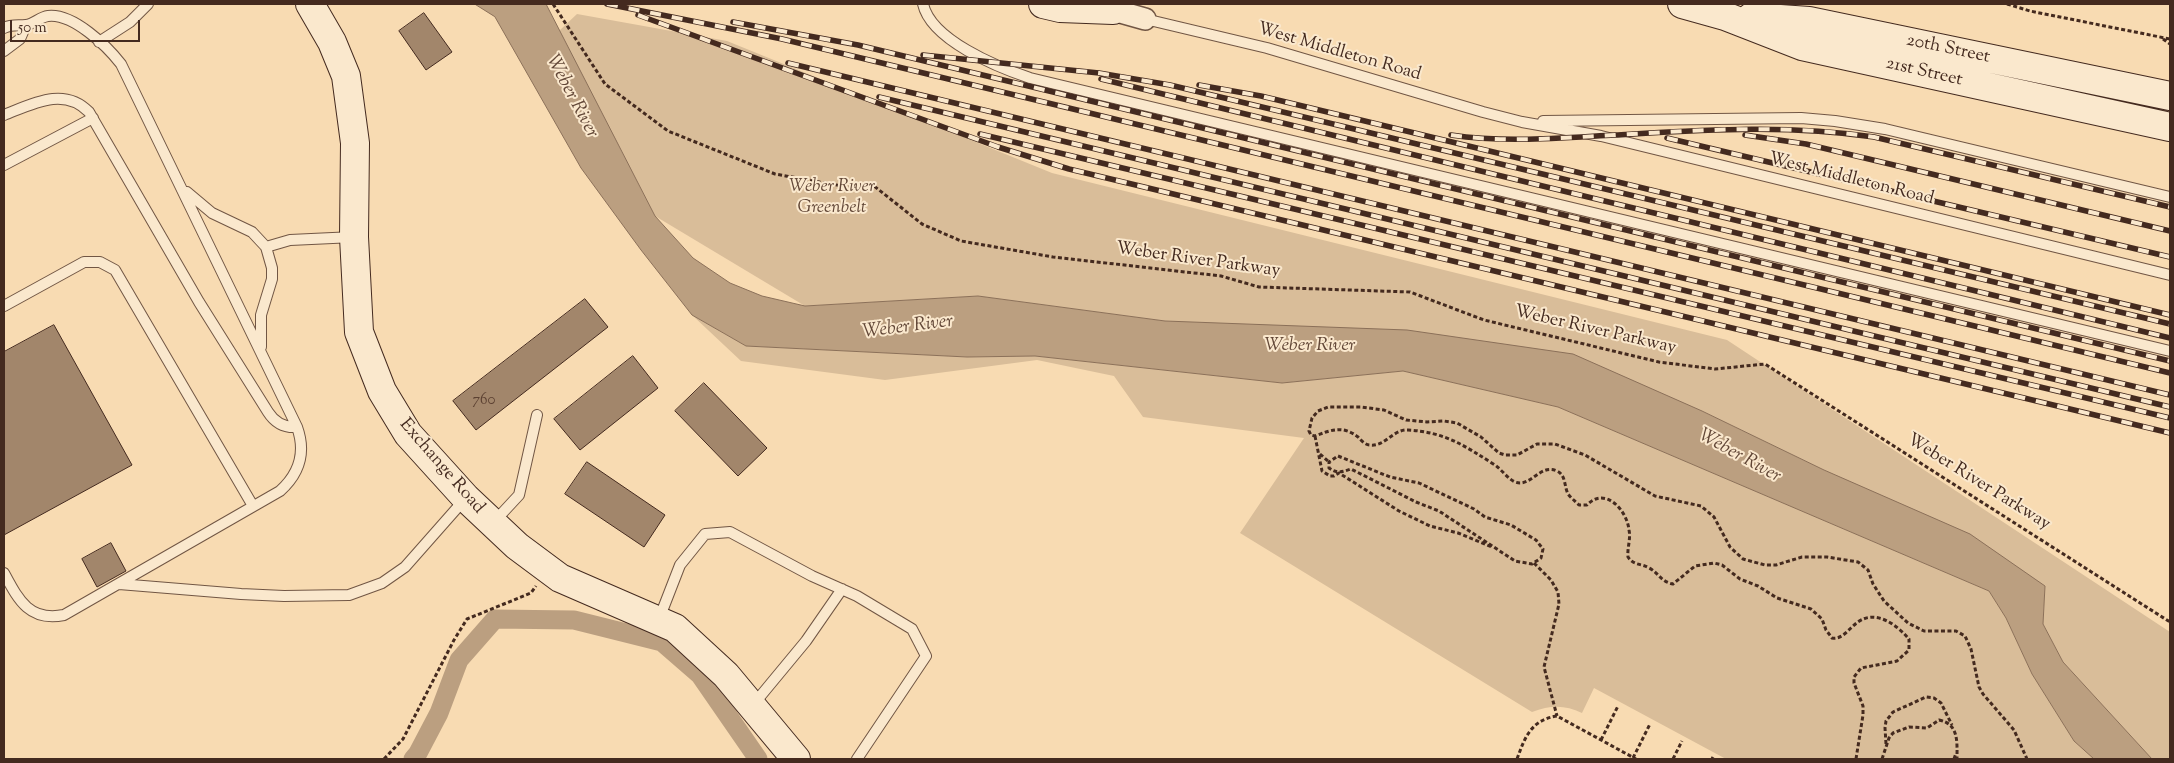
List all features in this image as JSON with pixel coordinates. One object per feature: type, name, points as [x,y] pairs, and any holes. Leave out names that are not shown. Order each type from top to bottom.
[{"type":"street","name":"Exchange Road","points":[[310,4],[332,42],[346,76],[355,143],[354,237],[359,332],[382,391],[408,434],[492,524],[516,546],[560,578],[675,628],[726,675],[796,759]]},
{"type":"street","points":[[1043,4],[1060,8],[1115,7],[1145,19]]},
{"type":"street","name":"21st Street","points":[[1682,4],[1725,16],[1802,46],[2170,127]]},
{"type":"street","name":"20th Street","points":[[1725,16],[1809,21],[2170,96]]},
{"type":"lane","points":[[99,42],[130,22],[148,4]]},
{"type":"lane","points":[[923,4],[928,19],[942,34],[989,62],[1030,78],[2170,351]]},
{"type":"lane","points":[[4,28],[15,24],[26,25],[42,17],[64,17],[99,42],[115,57],[127,73],[297,427],[301,453],[300,462],[293,478],[280,491],[71,612],[55,617],[47,617],[31,611],[24,605],[4,573]]},
{"type":"lane","name":"West Middleton Road","points":[[1145,19],[1267,48],[1443,101],[1522,122],[1601,136],[2170,275]]},
{"type":"lane","points":[[4,51],[20,39],[26,25]]},
{"type":"lane","points":[[4,114],[58,97],[76,101],[83,105],[93,118],[199,302],[268,412],[279,424],[297,427]]},
{"type":"lane","points":[[4,165],[93,118]]},
{"type":"lane","name":"West Middleton Road","points":[[1522,122],[1801,118],[1835,120],[1885,129],[2170,197]]},
{"type":"lane","points":[[180,183],[206,209],[252,232],[266,247],[272,268],[272,279],[263,304],[260,327],[264,358]]},
{"type":"lane","points":[[266,247],[290,240],[354,237]]},
{"type":"lane","points":[[4,306],[84,262],[100,262],[115,270],[253,506]]},
{"type":"lane","points":[[492,524],[519,495],[537,415]]},
{"type":"lane","points":[[119,584],[241,594],[284,596],[349,595],[382,583],[405,568],[466,498]]},
{"type":"lane","points":[[658,621],[680,565],[705,534],[730,532],[812,576],[857,596],[912,629],[926,656],[857,759]]},
{"type":"lane","points":[[752,706],[806,641],[842,589]]},
{"type":"path","name":"Weber River Parkway","points":[[553,4],[605,84],[668,131],[775,174],[842,186],[874,186],[922,224],[961,241],[1053,256],[1222,276],[1259,287],[1410,292],[1484,320],[1660,362],[1715,369],[1765,364],[2170,622]]},
{"type":"path","points":[[2007,4],[2170,39]]},
{"type":"path","points":[[2161,38],[2170,44]]},
{"type":"path","points":[[1856,759],[1864,715],[1863,706],[1855,689],[1854,677],[1861,668],[1897,660],[1910,650],[1909,639],[1888,622],[1873,617],[1866,618],[1860,620],[1840,637],[1832,638],[1826,630],[1822,619],[1811,609],[1777,598],[1758,586],[1740,579],[1722,565],[1714,563],[1695,566],[1673,584],[1667,583],[1649,567],[1637,565],[1628,558],[1630,530],[1620,508],[1602,497],[1596,498],[1587,505],[1579,505],[1568,493],[1561,474],[1556,470],[1550,469],[1537,473],[1527,482],[1514,482],[1496,466],[1460,442],[1418,431],[1400,431],[1377,444],[1370,445],[1365,444],[1349,431],[1341,429],[1315,436],[1311,435],[1309,431],[1312,418],[1318,411],[1328,407],[1361,407],[1384,410],[1412,421],[1456,423],[1468,428],[1499,453],[1505,455],[1517,455],[1537,444],[1555,444],[1585,455],[1655,496],[1701,506],[1714,517],[1730,547],[1743,559],[1765,565],[1776,565],[1802,557],[1827,556],[1858,562],[1868,570],[1873,584],[1884,601],[1908,623],[1924,631],[1956,632],[1965,636],[1972,649],[1979,687],[2014,730],[2027,759]]},
{"type":"path","points":[[1315,436],[1322,471],[1325,474],[1334,476],[1351,469],[1416,502],[1439,511],[1515,561],[1532,564],[1541,558],[1543,549],[1536,540],[1511,525],[1485,517],[1474,509],[1419,483],[1390,477],[1338,456],[1329,462]]},
{"type":"path","points":[[1319,454],[1329,462]]},
{"type":"path","points":[[1329,462],[1329,468],[1399,511],[1430,526],[1458,533],[1499,550]]},
{"type":"path","points":[[1534,563],[1551,580],[1558,592],[1559,604],[1544,667],[1557,716]]},
{"type":"path","points":[[384,759],[403,739],[454,640],[467,619],[531,594],[547,568]]},
{"type":"path","points":[[1886,745],[1886,721],[1893,712],[1926,697],[1934,698],[1941,703],[1958,740],[1956,759]]},
{"type":"path","points":[[1601,740],[1618,706]]},
{"type":"path","points":[[1517,759],[1528,734],[1537,722],[1546,718],[1557,716],[1634,759],[1650,724]]},
{"type":"path","points":[[1882,759],[1886,745],[1893,733],[1900,729],[1909,727],[1927,728],[1938,720],[1950,725],[1954,731]]},
{"type":"path","points":[[1673,759],[1682,741]]},
{"type":"green space","name":"Weber River Greenbelt","points":[[577,14],[727,41],[1052,173],[1727,340],[2170,632],[2170,759],[2152,759],[2063,662],[2043,624],[2045,586],[1824,470],[1702,411],[1165,321],[978,296],[805,306],[655,216],[559,31]]},
{"type":"green space","points":[[692,315],[746,346],[967,357],[1035,356],[1282,383],[1403,371],[1558,407],[1989,591],[2006,618],[2032,674],[2074,741],[2094,759],[1726,759],[1594,688],[1582,713],[1570,708],[1558,707],[1532,712],[1240,533],[1304,438],[1143,417],[1114,376],[1037,360],[885,380],[741,361]]},
{"type":"water","name":"Weber River","points":[[475,4],[546,4],[655,216],[693,258],[730,283],[762,296],[805,306],[978,296],[1165,321],[1407,330],[1573,354],[1702,411],[1824,470],[1970,534],[2045,586],[2043,624],[2063,662],[2152,759],[2094,759],[2074,741],[2032,674],[2006,618],[1989,591],[1558,407],[1403,371],[1282,383],[1035,356],[967,357],[746,346],[692,315],[641,250],[581,168],[495,17]]},
{"type":"building","points":[[424,13],[452,52],[426,70],[399,31]]},
{"type":"building","points":[[585,299],[608,327],[476,430],[453,401]]},
{"type":"building","points":[[54,325],[132,465],[4,535],[4,352]]},
{"type":"building","points":[[633,356],[658,388],[580,450],[554,419]]},
{"type":"building","points":[[704,383],[767,448],[738,476],[675,411]]},
{"type":"building","points":[[587,462],[665,515],[644,547],[565,494]]},
{"type":"building","points":[[111,543],[126,571],[97,587],[82,559]]},
{"type":"waterway","points":[[413,759],[439,713],[459,660],[495,619],[574,620],[662,642],[700,675],[758,759]]},
{"type":"railway","points":[[607,4],[782,39],[2170,373]]},
{"type":"railway","points":[[638,15],[998,147],[1069,169],[2170,433]]},
{"type":"railway","points":[[733,22],[858,45],[2170,361]]},
{"type":"railway","points":[[923,55],[1099,73],[1170,85],[2170,324]]},
{"type":"railway","points":[[788,63],[2170,395]]},
{"type":"railway","points":[[1101,79],[2170,338]]},
{"type":"railway","points":[[1199,85],[1261,96],[2170,315]]},
{"type":"railway","points":[[879,97],[2170,407]]},
{"type":"railway","points":[[1451,135],[1512,139],[1744,129],[1809,130],[1841,133],[1874,137],[2170,207]]},
{"type":"railway","points":[[980,134],[2170,418]]},
{"type":"railway","points":[[1745,135],[1806,144],[2170,231]]},
{"type":"railway","points":[[1667,138],[2170,257]]}]
